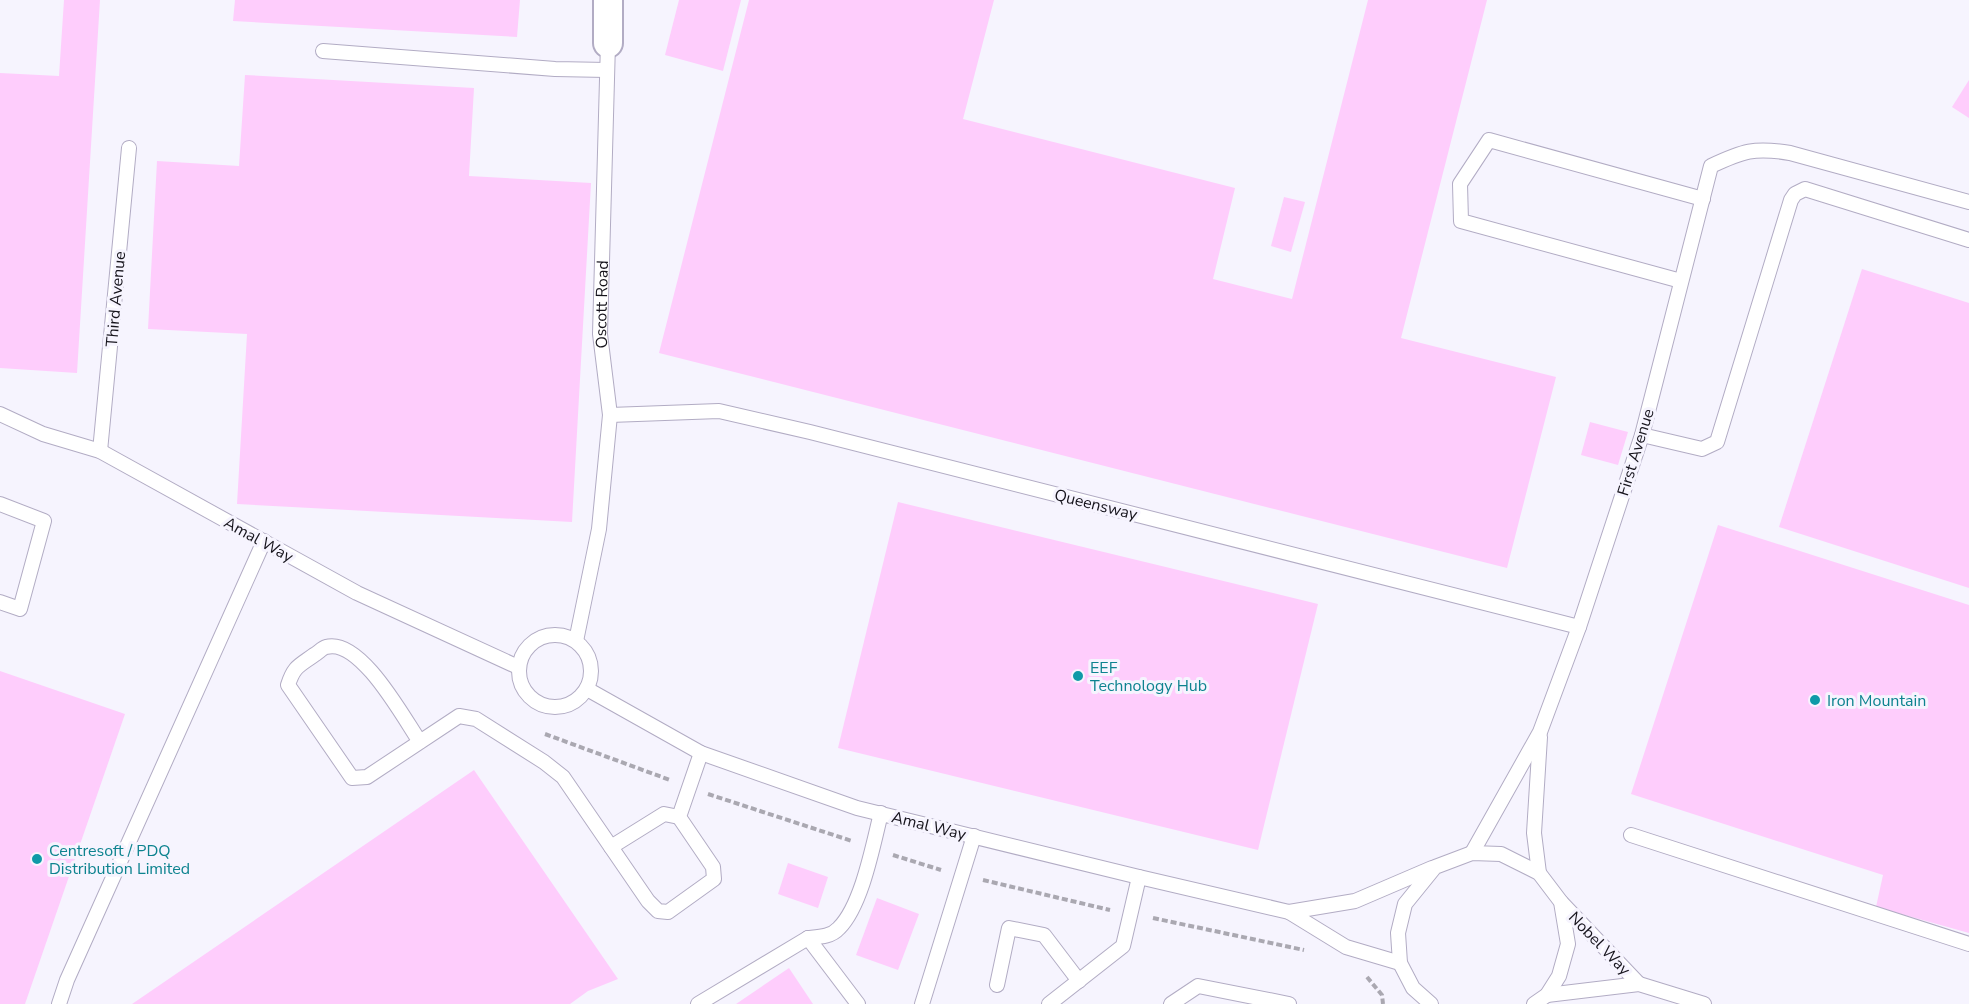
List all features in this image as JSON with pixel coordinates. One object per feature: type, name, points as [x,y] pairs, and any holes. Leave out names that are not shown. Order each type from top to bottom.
[{"type":"street","name":"Oscott Road","points":[[607,57],[608,0]]},
{"type":"lane","points":[[323,51],[555,69],[607,57]]},
{"type":"lane","name":"Oscott Road","points":[[576,641],[599,529],[610,415],[600,334],[607,57]]},
{"type":"lane","points":[[1681,281],[1461,221],[1460,184],[1489,140],[1702,199]]},
{"type":"lane","name":"Third Avenue","points":[[100,451],[129,148]]},
{"type":"lane","name":"First Avenue","points":[[1472,853],[1540,732],[1578,627],[1642,435],[1711,166],[1738,153],[1764,149],[1790,153],[1969,202]]},
{"type":"lane","points":[[1642,435],[1702,449],[1717,442],[1791,200],[1795,194],[1805,189],[1969,240]]},
{"type":"lane","name":"Queensway","points":[[610,415],[719,411],[822,435],[1578,627]]},
{"type":"lane","name":"Amal Way","points":[[0,414],[44,434],[100,451],[357,593],[518,667]]},
{"type":"lane","points":[[0,504],[44,521],[20,609],[0,602]]},
{"type":"lane","points":[[59,1004],[67,980],[264,541]]},
{"type":"lane","points":[[558,634],[576,641],[588,654],[592,672],[587,689],[578,700],[566,706],[552,708],[538,705],[526,695],[519,682],[518,667],[525,649],[540,638],[558,634]]},
{"type":"lane","points":[[420,741],[368,666],[354,654],[339,647],[326,647],[292,670],[288,685],[352,778],[367,777],[459,716],[476,719],[544,762],[563,777],[611,848],[648,902],[658,910],[668,912],[714,879],[713,867],[680,817],[664,814],[652,819],[611,848]]},
{"type":"lane","name":"Amal Way","points":[[587,689],[701,753],[857,808],[1289,912],[1346,946],[1400,963]]},
{"type":"lane","name":"First Avenue","points":[[1539,873],[1534,834],[1540,732]]},
{"type":"lane","points":[[680,817],[701,753]]},
{"type":"lane","points":[[698,1004],[808,938],[827,936],[839,928],[855,903],[881,813]]},
{"type":"lane","points":[[1631,835],[1969,944]]},
{"type":"lane","points":[[922,1004],[974,836]]},
{"type":"lane","points":[[1472,853],[1501,854],[1539,873]]},
{"type":"lane","name":"Amal Way","points":[[1289,912],[1355,901],[1472,853]]},
{"type":"lane","points":[[1431,1004],[1413,988],[1400,963],[1398,933],[1405,904],[1435,867]]},
{"type":"lane","name":"Nobel Way","points":[[1539,873],[1561,902],[1639,984]]},
{"type":"lane","points":[[1049,1004],[1123,946],[1139,877]]},
{"type":"lane","points":[[1534,1004],[1547,995],[1559,976],[1568,944],[1561,902]]},
{"type":"lane","points":[[997,985],[1009,928],[1044,935],[1079,981]]},
{"type":"lane","points":[[808,938],[858,1004]]},
{"type":"lane","name":"Nobel Way","points":[[1547,995],[1639,984],[1704,1004]]},
{"type":"lane","points":[[1172,1004],[1198,986],[1289,1004]]},
{"type":"lane","points":[[1413,988],[1414,1004]]},
{"type":"building","points":[[64,0],[100,0],[77,373],[0,368],[0,73],[59,76]]},
{"type":"building","points":[[235,0],[520,0],[517,37],[233,21]]},
{"type":"building","points":[[679,0],[741,0],[723,71],[665,55]]},
{"type":"building","points":[[749,0],[994,0],[963,119],[1235,188],[1213,279],[1292,299],[1368,0],[1487,0],[1401,338],[1556,377],[1507,568],[659,353]]},
{"type":"building","points":[[245,75],[474,88],[469,176],[591,183],[572,522],[237,504],[247,334],[148,329],[157,161],[239,166]]},
{"type":"building","points":[[1969,80],[1969,118],[1952,107]]},
{"type":"building","points":[[1284,197],[1305,202],[1291,252],[1271,246]]},
{"type":"building","points":[[1862,269],[1969,303],[1969,588],[1779,527]]},
{"type":"building","points":[[1590,422],[1628,432],[1618,465],[1581,455]]},
{"type":"building","name":"EEF Technology Hub","points":[[898,502],[1318,604],[1258,850],[838,748]]},
{"type":"building","name":"Iron Mountain","points":[[1718,525],[1969,605],[1969,933],[1876,907],[1883,875],[1631,794]]},
{"type":"building","name":"Centresoft / PDQ Distribution Limited","points":[[0,671],[125,714],[25,1004],[0,1004]]},
{"type":"building","points":[[474,770],[618,979],[588,991],[570,1004],[132,1004]]},
{"type":"building","points":[[788,863],[828,877],[818,908],[778,894]]},
{"type":"building","points":[[877,898],[919,914],[898,970],[856,955]]},
{"type":"building","points":[[789,968],[813,1004],[736,1004]]},
{"type":"place","name":"EEF Technology Hub","points":[[1078,676]]},
{"type":"place","name":"Iron Mountain","points":[[1815,700]]},
{"type":"place","name":"Centresoft / PDQ Distribution Limited","points":[[37,859]]}]
